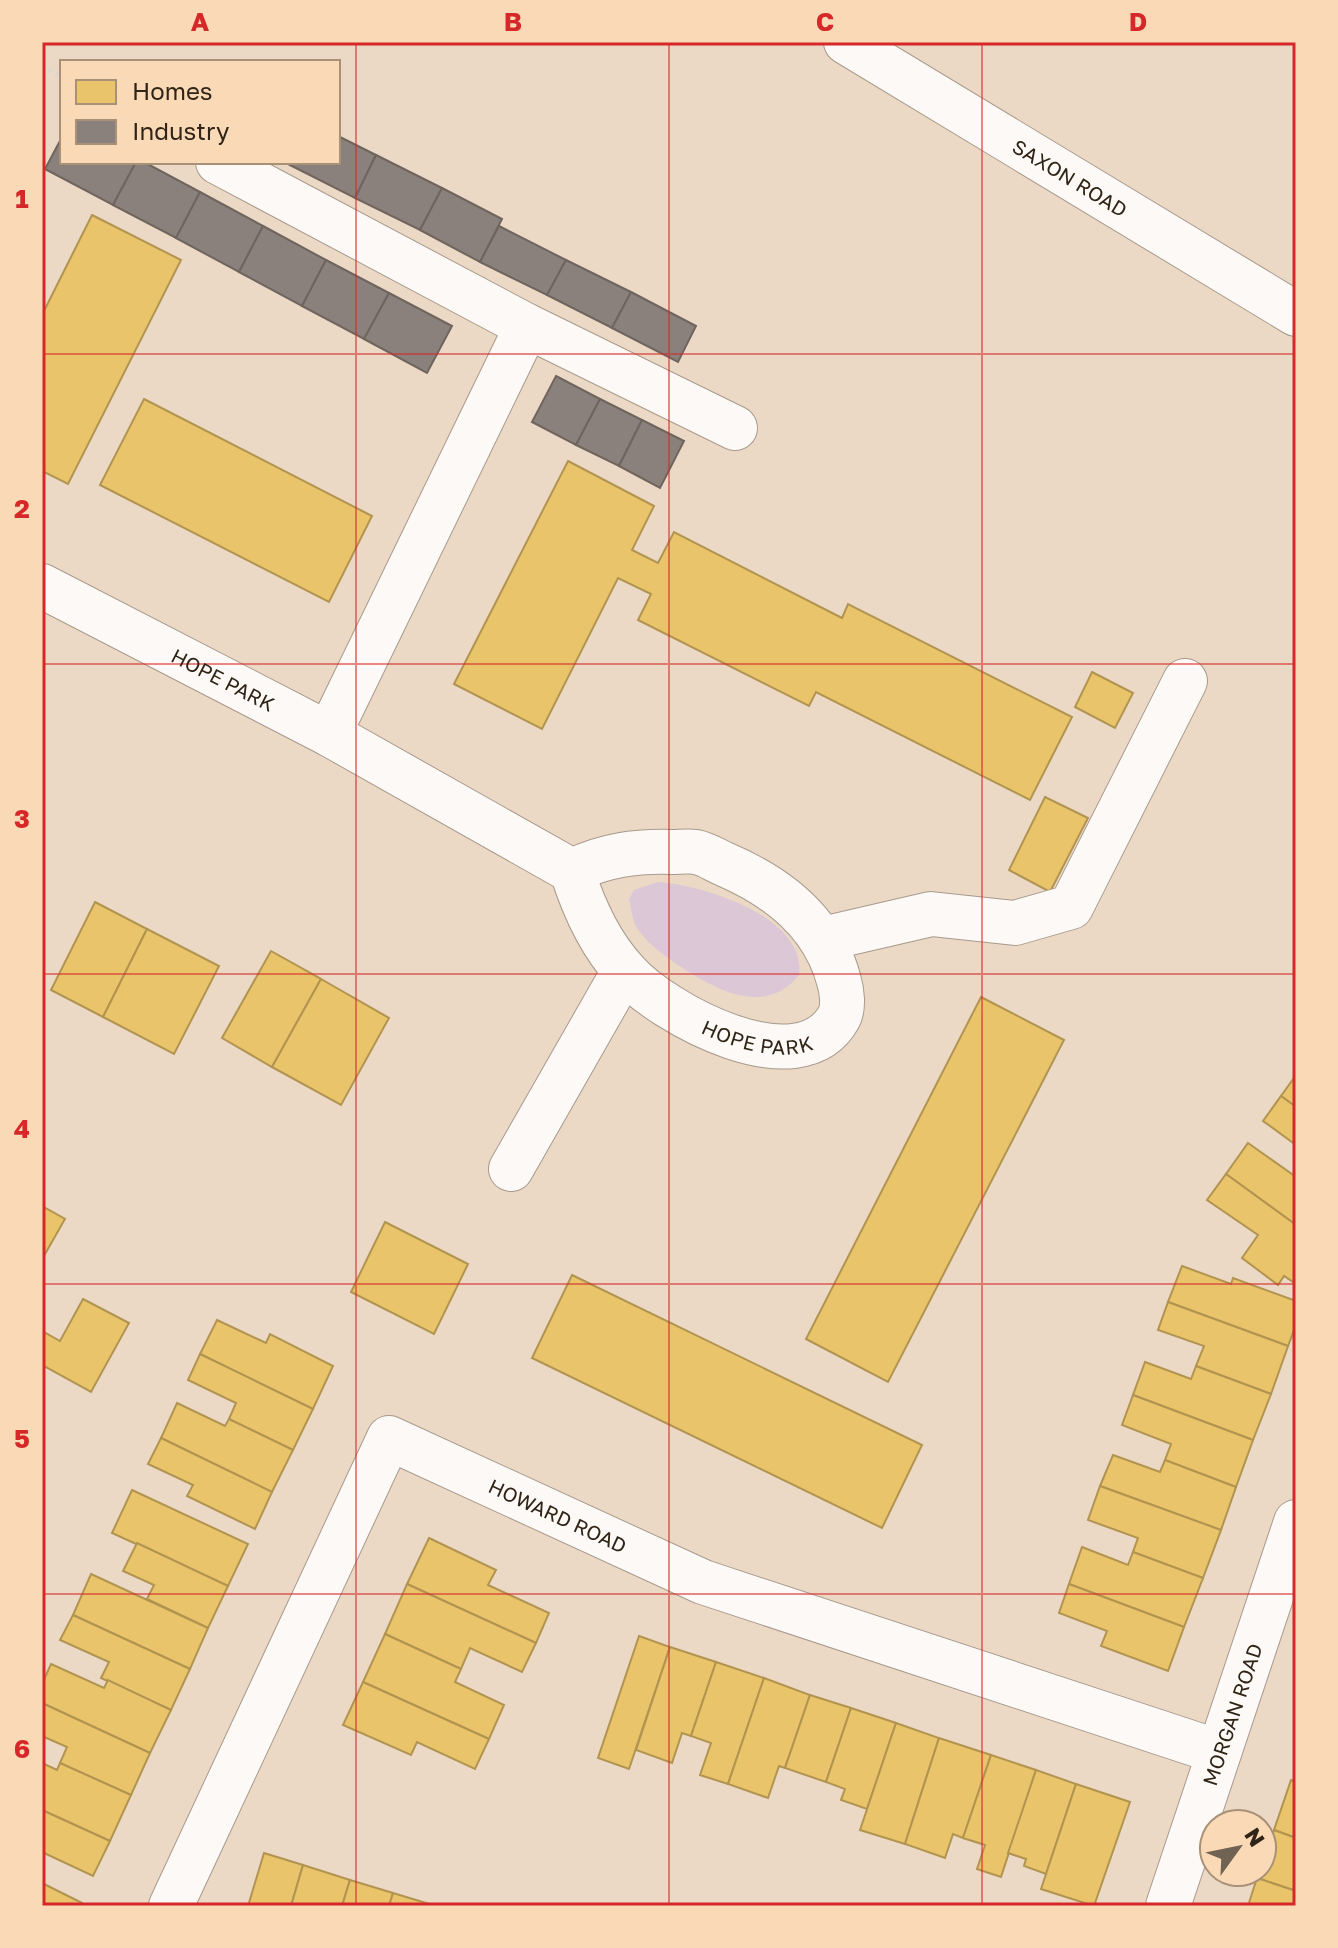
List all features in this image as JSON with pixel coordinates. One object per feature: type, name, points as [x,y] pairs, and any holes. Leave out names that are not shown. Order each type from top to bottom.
[{"type":"street","name":"SAXON ROAD","points":[[846,42],[1296,314]]},
{"type":"street","points":[[222,164],[527,326],[735,428]]},
{"type":"street","points":[[329,734],[527,326]]},
{"type":"street","name":"HOPE PARK","points":[[42,586],[329,734],[572,871],[579,894],[598,932],[624,971],[649,996],[689,1020],[724,1035],[764,1045],[803,1044],[823,1035],[840,1015],[842,991],[834,960],[823,939],[798,909],[769,887],[734,868],[696,852],[638,851],[595,859],[572,871]]},
{"type":"street","points":[[823,939],[931,914],[1015,923],[1071,907],[1185,681]]},
{"type":"street","points":[[511,1169],[624,971]]},
{"type":"street","name":"HOWARD ROAD","points":[[171,1906],[389,1438],[703,1582],[1219,1752]]},
{"type":"street","name":"MORGAN ROAD","points":[[1168,1906],[1296,1522]]},
{"type":"path","points":[[42,66],[60,77]]},
{"type":"shaded area","points":[[658,882],[724,897],[770,921],[787,936],[797,954],[799,975],[786,988],[772,995],[756,997],[725,991],[681,967],[649,942],[633,918],[629,899],[634,890]]},
{"type":"building: Homes","points":[[92,215],[181,260],[68,484],[42,471],[42,315]]},
{"type":"building: Homes","points":[[144,399],[372,516],[329,602],[100,485]]},
{"type":"building: Homes","points":[[568,461],[654,506],[632,550],[658,563],[674,532],[842,618],[848,604],[1072,717],[1030,800],[816,692],[809,706],[638,620],[651,594],[618,578],[542,729],[454,684]]},
{"type":"building: Homes","points":[[1092,672],[1133,693],[1115,728],[1075,707]]},
{"type":"building: Homes","points":[[1045,797],[1088,818],[1050,892],[1009,870]]},
{"type":"building: Homes","points":[[95,902],[147,929],[103,1017],[51,990]]},
{"type":"building: Homes","points":[[147,929],[219,966],[174,1054],[103,1017]]},
{"type":"building: Homes","points":[[271,951],[321,979],[272,1067],[222,1038]]},
{"type":"building: Homes","points":[[321,979],[389,1018],[341,1105],[272,1067]]},
{"type":"building: Homes","points":[[981,997],[1064,1040],[888,1382],[806,1339]]},
{"type":"building: Homes","points":[[1296,1075],[1296,1107],[1281,1096]]},
{"type":"building: Homes","points":[[1281,1096],[1296,1107],[1296,1145],[1263,1121]]},
{"type":"building: Homes","points":[[1248,1143],[1296,1177],[1296,1225],[1226,1174]]},
{"type":"building: Homes","points":[[1226,1174],[1296,1225],[1296,1284],[1284,1276],[1278,1285],[1242,1258],[1258,1235],[1207,1200]]},
{"type":"building: Homes","points":[[42,1206],[65,1219],[45,1254],[42,1252]]},
{"type":"building: Homes","points":[[385,1222],[468,1264],[434,1334],[351,1292]]},
{"type":"building: Homes","points":[[1182,1266],[1231,1284],[1233,1278],[1296,1301],[1296,1325],[1288,1346],[1168,1302]]},
{"type":"building: Homes","points":[[572,1275],[922,1445],[882,1528],[532,1358]]},
{"type":"building: Homes","points":[[83,1299],[129,1323],[91,1392],[42,1365],[42,1331],[60,1341]]},
{"type":"building: Homes","points":[[1168,1302],[1288,1346],[1271,1394],[1196,1366],[1204,1346],[1158,1330]]},
{"type":"building: Homes","points":[[217,1320],[266,1343],[270,1334],[333,1366],[313,1409],[200,1354]]},
{"type":"building: Homes","points":[[200,1354],[313,1409],[293,1450],[229,1419],[236,1403],[188,1380]]},
{"type":"building: Homes","points":[[1145,1362],[1191,1379],[1196,1366],[1271,1394],[1253,1440],[1133,1395]]},
{"type":"building: Homes","points":[[1133,1395],[1253,1440],[1236,1487],[1165,1460],[1171,1444],[1122,1425]]},
{"type":"building: Homes","points":[[177,1403],[225,1426],[229,1419],[293,1450],[272,1492],[161,1438]]},
{"type":"building: Homes","points":[[161,1438],[272,1492],[255,1529],[187,1496],[193,1485],[148,1464]]},
{"type":"building: Homes","points":[[1113,1455],[1160,1472],[1165,1460],[1236,1487],[1221,1530],[1100,1486]]},
{"type":"building: Homes","points":[[1100,1486],[1221,1530],[1203,1578],[1133,1552],[1138,1538],[1088,1520]]},
{"type":"building: Homes","points":[[132,1490],[248,1544],[228,1586],[112,1533]]},
{"type":"building: Homes","points":[[429,1538],[496,1570],[488,1585],[549,1613],[536,1643],[407,1584]]},
{"type":"building: Homes","points":[[137,1543],[228,1586],[208,1628],[147,1599],[154,1585],[123,1571]]},
{"type":"building: Homes","points":[[1082,1547],[1128,1565],[1133,1552],[1203,1578],[1184,1627],[1069,1584]]},
{"type":"building: Homes","points":[[91,1574],[208,1628],[190,1669],[73,1615]]},
{"type":"building: Homes","points":[[407,1584],[536,1643],[522,1672],[470,1648],[461,1669],[385,1634]]},
{"type":"building: Homes","points":[[1069,1584],[1184,1627],[1168,1671],[1101,1646],[1107,1631],[1059,1613]]},
{"type":"building: Homes","points":[[73,1615],[190,1669],[171,1710],[101,1678],[109,1662],[60,1640]]},
{"type":"building: Homes","points":[[385,1634],[461,1669],[455,1682],[504,1705],[489,1739],[363,1682]]},
{"type":"building: Homes","points":[[639,1636],[670,1647],[629,1769],[598,1758]]},
{"type":"building: Homes","points":[[670,1647],[716,1662],[691,1736],[682,1733],[672,1763],[636,1750]]},
{"type":"building: Homes","points":[[716,1662],[764,1678],[728,1784],[700,1775],[711,1743],[691,1736]]},
{"type":"building: Homes","points":[[51,1664],[104,1688],[108,1680],[171,1710],[150,1753],[42,1703],[42,1684]]},
{"type":"building: Homes","points":[[764,1678],[810,1695],[785,1768],[779,1766],[768,1798],[728,1784]]},
{"type":"building: Homes","points":[[363,1682],[489,1739],[475,1769],[417,1742],[411,1755],[343,1725]]},
{"type":"building: Homes","points":[[810,1695],[851,1708],[826,1782],[785,1768]]},
{"type":"building: Homes","points":[[42,1703],[150,1753],[131,1795],[60,1763],[67,1747],[42,1736]]},
{"type":"building: Homes","points":[[851,1708],[896,1723],[867,1809],[841,1800],[845,1789],[826,1782]]},
{"type":"building: Homes","points":[[896,1723],[939,1738],[905,1844],[860,1830]]},
{"type":"building: Homes","points":[[939,1738],[991,1755],[963,1838],[953,1834],[945,1858],[905,1844]]},
{"type":"building: Homes","points":[[991,1755],[1036,1770],[1001,1877],[977,1869],[985,1845],[963,1838]]},
{"type":"building: Homes","points":[[42,1763],[57,1770],[60,1763],[131,1795],[110,1841],[42,1810]]},
{"type":"building: Homes","points":[[1036,1770],[1076,1784],[1046,1874],[1024,1866],[1026,1859],[1008,1853]]},
{"type":"building: Homes","points":[[1291,1780],[1296,1782],[1296,1838],[1278,1831],[1278,1818]]},
{"type":"building: Homes","points":[[1076,1784],[1130,1802],[1094,1906],[1041,1889]]},
{"type":"building: Homes","points":[[42,1810],[110,1841],[93,1876],[42,1852]]},
{"type":"building: Homes","points":[[1278,1831],[1296,1838],[1296,1891],[1278,1885]]},
{"type":"building: Homes","points":[[264,1853],[303,1865],[291,1906],[248,1906]]},
{"type":"building: Homes","points":[[303,1865],[350,1880],[342,1906],[291,1906]]},
{"type":"building: Homes","points":[[350,1880],[393,1893],[389,1906],[342,1906]]},
{"type":"building: Homes","points":[[42,1883],[82,1903],[80,1906],[42,1906]]},
{"type":"building: Homes","points":[[1278,1885],[1296,1891],[1296,1906],[1248,1906],[1254,1888],[1278,1888]]},
{"type":"building: Homes","points":[[393,1893],[436,1906],[389,1906]]},
{"type":"building: Industry","points":[[340,137],[376,155],[355,198],[288,164],[340,164]]},
{"type":"building: Industry","points":[[60,141],[60,164],[135,164],[113,205],[45,169]]},
{"type":"building: Industry","points":[[376,155],[442,188],[420,230],[355,198]]},
{"type":"building: Industry","points":[[135,164],[148,164],[200,192],[176,238],[113,205]]},
{"type":"building: Industry","points":[[442,188],[502,219],[480,262],[420,230]]},
{"type":"building: Industry","points":[[200,192],[263,226],[239,272],[176,238]]},
{"type":"building: Industry","points":[[263,226],[326,260],[302,306],[239,272]]},
{"type":"building: Industry","points":[[499,226],[566,260],[547,295],[480,262]]},
{"type":"building: Industry","points":[[326,260],[389,293],[364,339],[302,306]]},
{"type":"building: Industry","points":[[566,260],[631,292],[612,328],[547,295]]},
{"type":"building: Industry","points":[[631,292],[696,326],[678,362],[612,328]]},
{"type":"building: Industry","points":[[389,293],[452,326],[427,373],[364,339]]},
{"type":"building: Industry","points":[[556,376],[600,399],[576,445],[532,422]]},
{"type":"building: Industry","points":[[600,399],[642,420],[619,466],[576,445]]},
{"type":"building: Industry","points":[[642,420],[684,441],[660,488],[619,466]]}]
